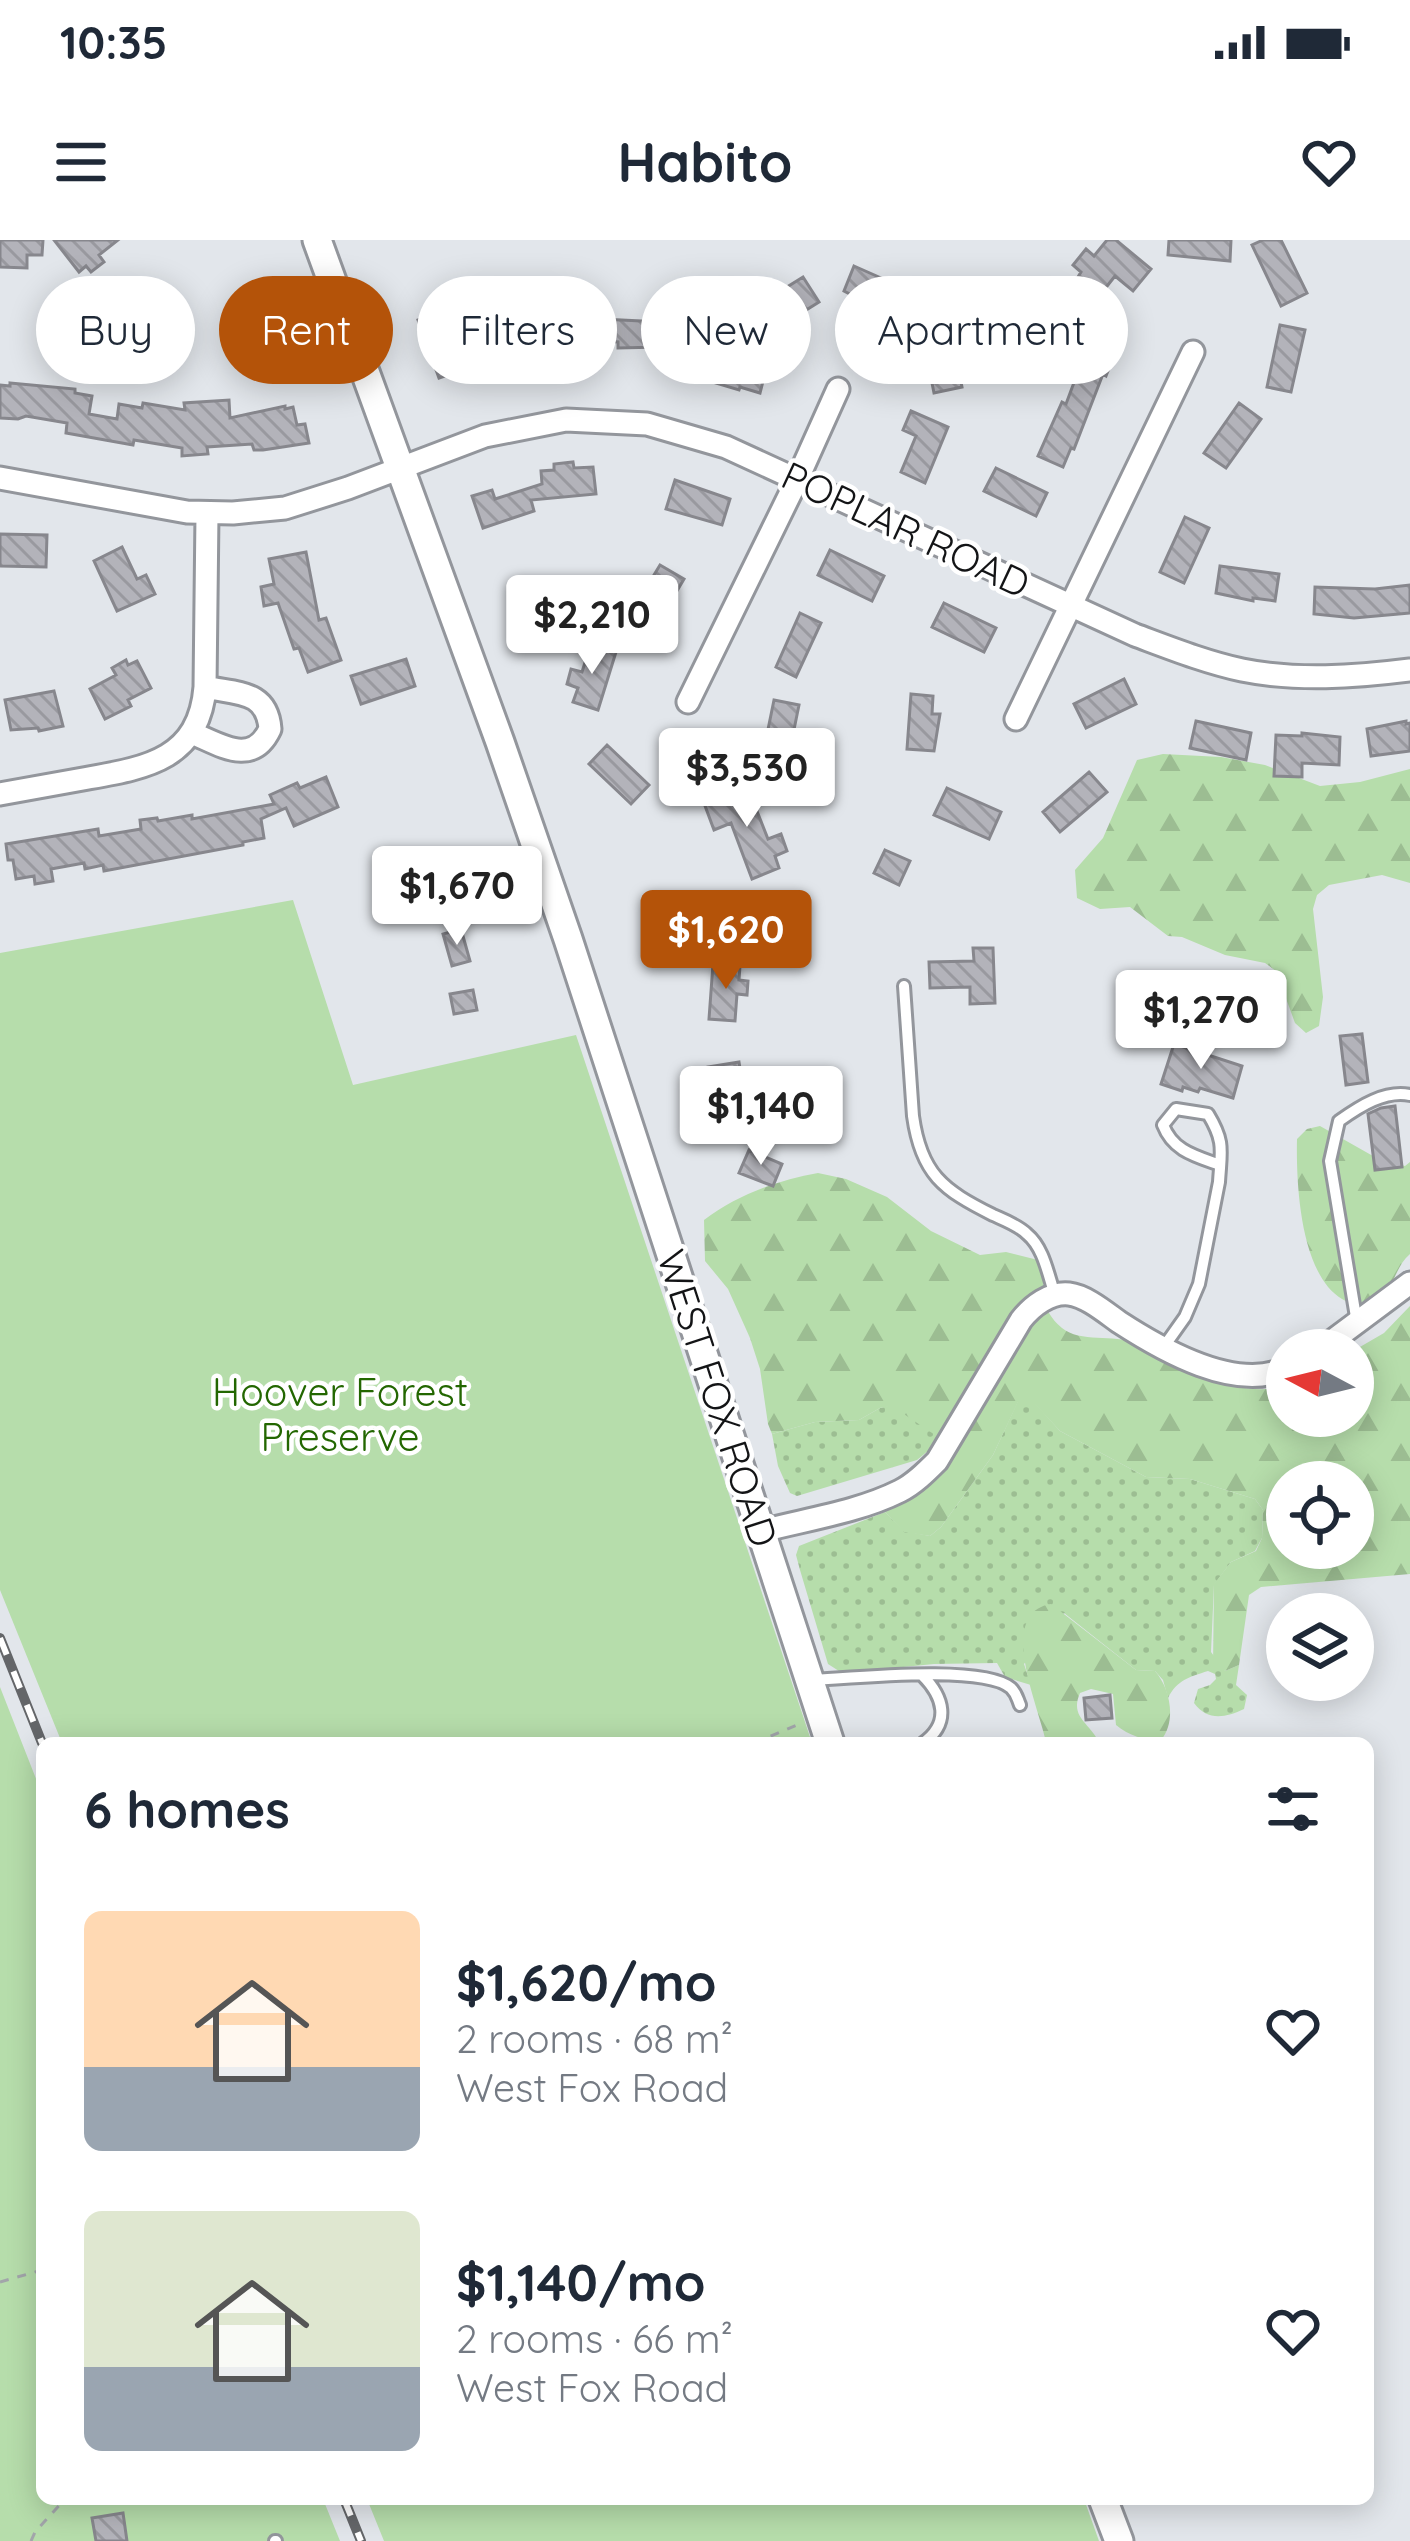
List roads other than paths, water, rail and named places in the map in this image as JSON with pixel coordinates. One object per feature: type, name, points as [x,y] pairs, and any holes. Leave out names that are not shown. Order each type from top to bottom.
[{"type":"street","name":"WEST FOX ROAD","points":[[317,240],[562,922],[825,1729]]},
{"type":"street","points":[[1016,719],[1193,352]]},
{"type":"street","points":[[688,702],[838,389]]},
{"type":"street","name":"POPLAR ROAD","points":[[0,478],[207,514],[285,508],[484,436],[566,419],[646,424],[726,447],[1190,656],[1246,671],[1340,676],[1410,670]]},
{"type":"street","points":[[0,794],[142,768],[177,749],[192,733],[205,687],[207,514]]},
{"type":"street","points":[[192,733],[225,747],[249,750],[259,746],[270,729],[265,705],[257,698],[205,687]]},
{"type":"street","points":[[1349,1329],[1410,1283]]},
{"type":"street","points":[[762,1531],[865,1504],[919,1478],[938,1461],[1021,1320],[1055,1295],[1072,1294],[1190,1361],[1235,1374],[1266,1374]]},
{"type":"street","points":[[1105,2505],[1119,2541]]},
{"type":"lane","points":[[904,986],[913,1116],[927,1167],[950,1191],[1029,1235],[1042,1255],[1055,1295]]},
{"type":"lane","points":[[1357,1323],[1330,1161],[1340,1120],[1396,1092],[1410,1095]]},
{"type":"lane","points":[[1163,1348],[1185,1317],[1199,1284],[1220,1165],[1222,1137],[1208,1114],[1176,1109],[1163,1125],[1168,1138],[1183,1152],[1220,1165]]},
{"type":"lane","points":[[922,1675],[937,1691],[943,1714],[930,1737]]},
{"type":"lane","points":[[809,1680],[974,1676],[1013,1690],[1020,1705]]},
{"type":"railway","points":[[0,1638],[40,1737]]},
{"type":"railway","points":[[346,2505],[361,2541]]},
{"type":"park label","name":"Hoover Forest Preserve","points":[[340,1414]]}]
